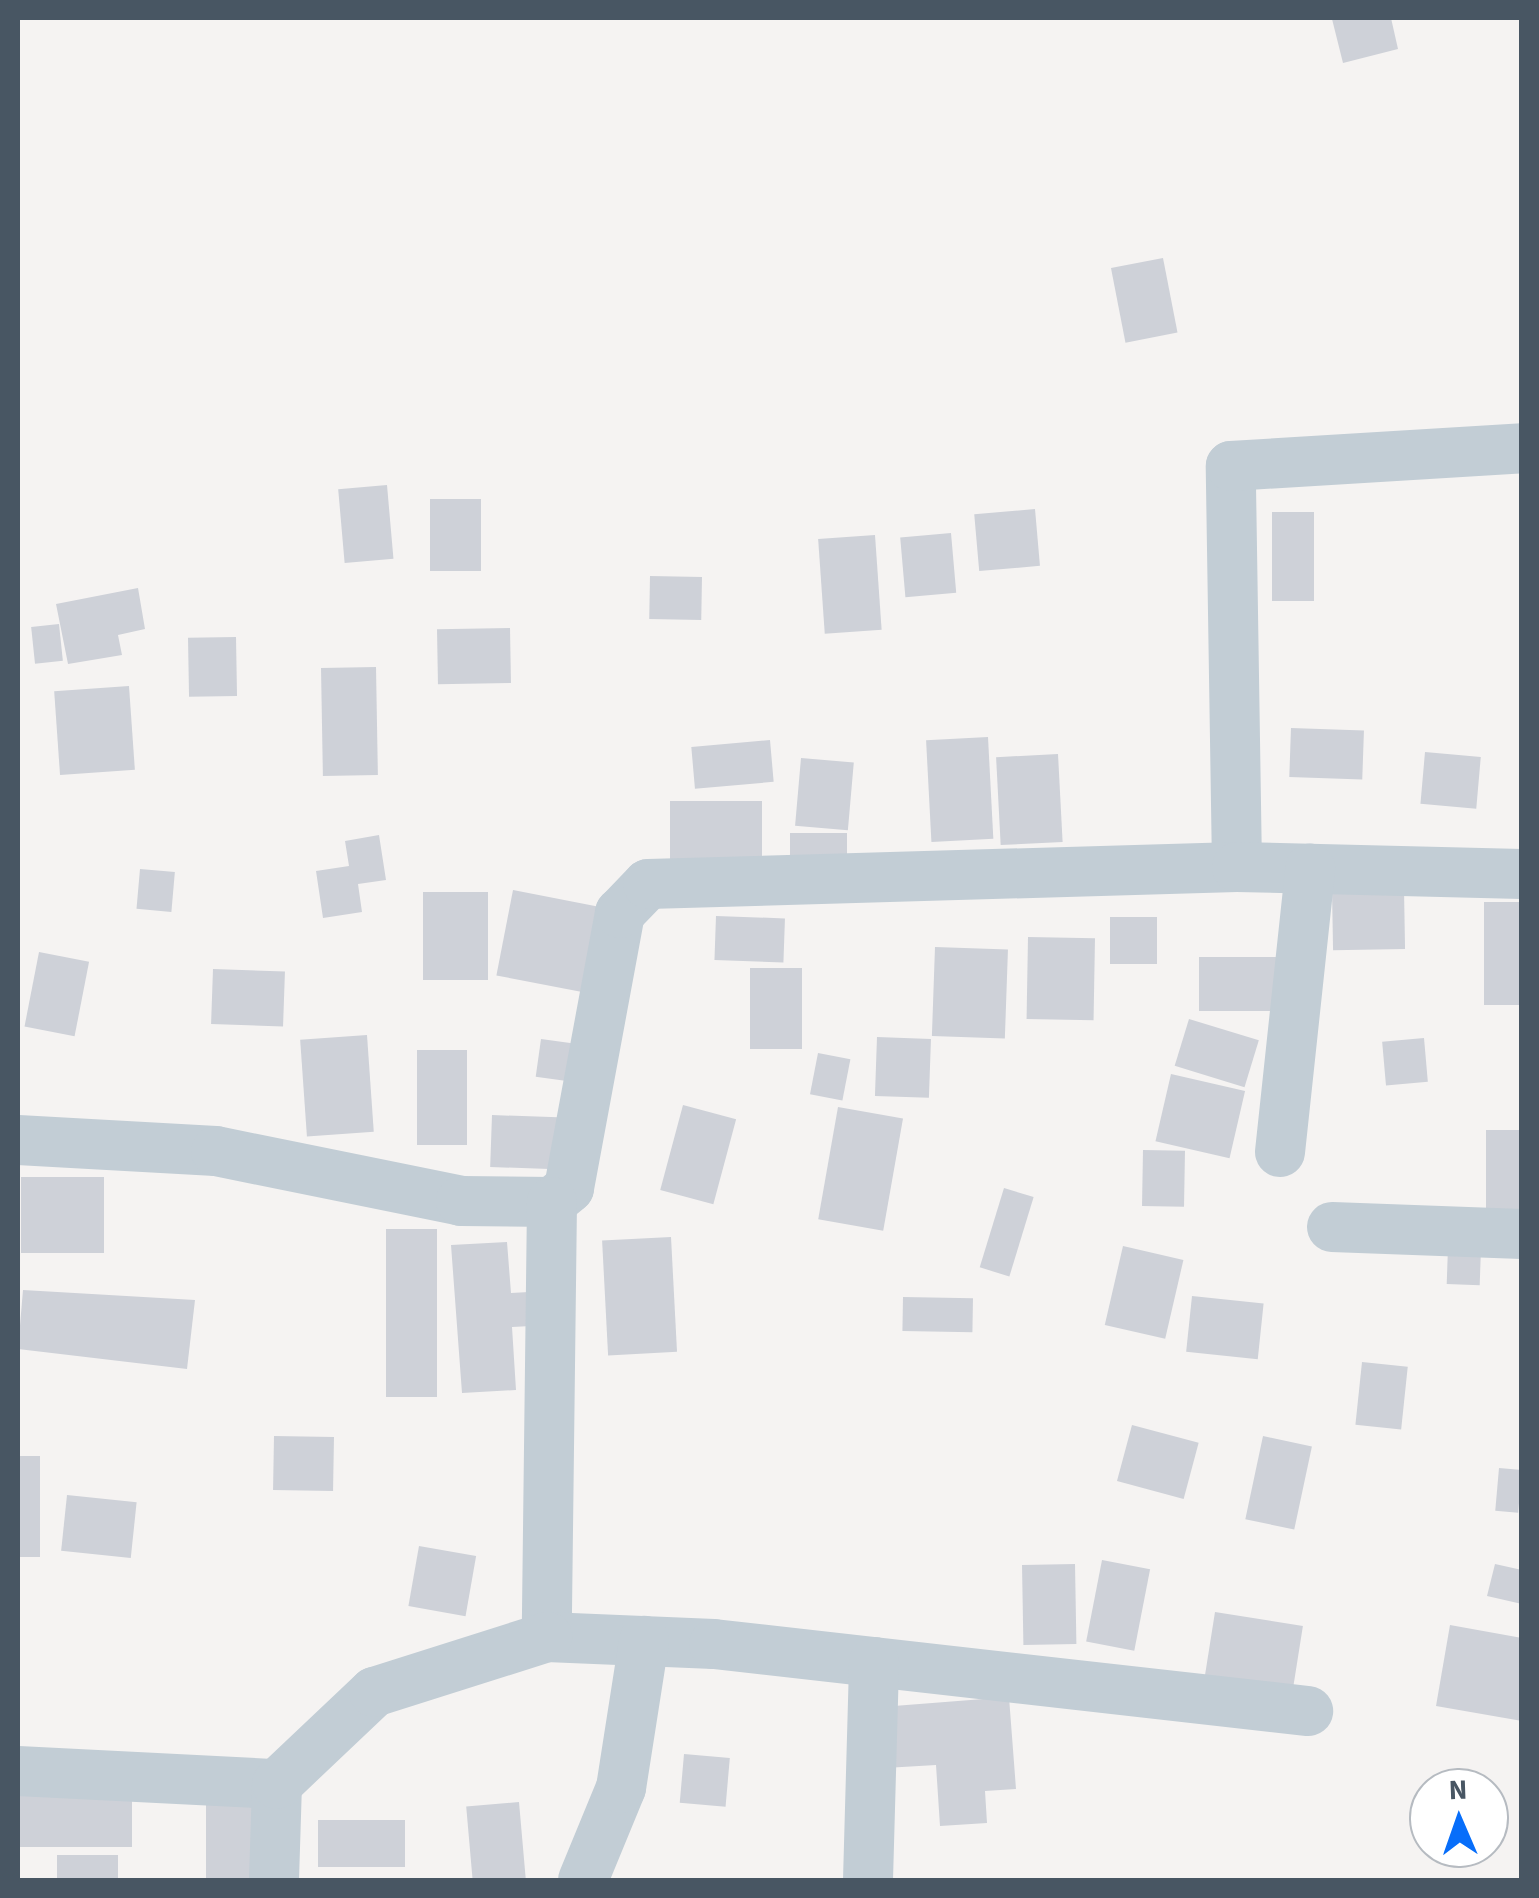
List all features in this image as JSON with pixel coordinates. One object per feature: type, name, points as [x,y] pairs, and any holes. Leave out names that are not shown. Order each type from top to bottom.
[{"type":"street","points":[[1237,867],[1231,466],[1522,448]]},
{"type":"street","points":[[18,1140],[216,1152],[461,1201],[552,1202],[569,1188],[620,913],[648,884],[1237,867],[1522,874]]},
{"type":"street","points":[[1280,1152],[1310,869]]},
{"type":"street","points":[[547,1637],[552,1202]]},
{"type":"street","points":[[1332,1227],[1522,1234]]},
{"type":"street","points":[[274,1880],[277,1784],[374,1692],[547,1637],[644,1641],[874,1662],[1308,1711]]},
{"type":"street","points":[[583,1880],[621,1788],[644,1641]]},
{"type":"street","points":[[868,1880],[874,1662]]},
{"type":"street","points":[[18,1771],[277,1784]]},
{"type":"building","points":[[1391,18],[1398,49],[1343,63],[1332,19]]},
{"type":"building","points":[[1163,258],[1178,333],[1125,343],[1111,268]]},
{"type":"building","points":[[387,485],[393,559],[345,563],[338,489]]},
{"type":"building","points":[[430,499],[481,499],[481,571],[430,571]]},
{"type":"building","points":[[1035,509],[1040,566],[979,571],[974,514]]},
{"type":"building","points":[[1272,512],[1314,512],[1314,601],[1272,601]]},
{"type":"building","points":[[951,533],[956,593],[905,597],[900,537]]},
{"type":"building","points":[[875,535],[882,630],[825,634],[818,539]]},
{"type":"building","points":[[650,576],[702,577],[701,620],[649,619]]},
{"type":"building","points":[[138,588],[145,629],[118,635],[122,655],[68,664],[56,604]]},
{"type":"building","points":[[59,624],[63,661],[35,664],[31,627]]},
{"type":"building","points":[[510,628],[511,683],[438,684],[437,629]]},
{"type":"building","points":[[236,637],[237,696],[189,697],[188,638]]},
{"type":"building","points":[[376,667],[378,775],[323,776],[321,668]]},
{"type":"building","points":[[129,686],[135,770],[60,775],[54,691]]},
{"type":"building","points":[[1291,728],[1364,731],[1362,780],[1289,777]]},
{"type":"building","points":[[988,737],[993,839],[931,842],[926,740]]},
{"type":"building","points":[[770,740],[774,782],[695,789],[691,747]]},
{"type":"building","points":[[1425,752],[1481,757],[1476,809],[1420,804]]},
{"type":"building","points":[[1058,754],[1063,842],[1001,845],[996,757]]},
{"type":"building","points":[[801,758],[854,763],[848,830],[795,826]]},
{"type":"building","points":[[670,801],[762,801],[762,870],[670,870]]},
{"type":"building","points":[[790,833],[847,833],[847,869],[790,869]]},
{"type":"building","points":[[379,835],[386,880],[358,884],[362,912],[323,918],[316,871],[349,866],[345,841]]},
{"type":"building","points":[[140,869],[175,872],[171,912],[137,909]]},
{"type":"building","points":[[1404,889],[1405,949],[1333,950],[1332,890]]},
{"type":"building","points":[[513,890],[601,907],[585,993],[496,975]]},
{"type":"building","points":[[423,892],[488,892],[488,980],[423,980]]},
{"type":"building","points":[[1484,902],[1522,902],[1522,1005],[1484,1005]]},
{"type":"building","points":[[716,916],[785,918],[783,962],[714,960]]},
{"type":"building","points":[[1110,917],[1157,917],[1157,964],[1110,964]]},
{"type":"building","points":[[1028,937],[1095,938],[1094,1020],[1027,1019]]},
{"type":"building","points":[[935,947],[1008,950],[1005,1038],[932,1036]]},
{"type":"building","points":[[39,952],[89,962],[75,1036],[24,1027]]},
{"type":"building","points":[[1199,957],[1284,957],[1284,1011],[1199,1011]]},
{"type":"building","points":[[750,968],[802,968],[802,1049],[750,1049]]},
{"type":"building","points":[[213,969],[285,972],[283,1026],[211,1024]]},
{"type":"building","points":[[1189,1019],[1259,1040],[1244,1087],[1175,1066]]},
{"type":"building","points":[[367,1035],[374,1132],[307,1136],[300,1040]]},
{"type":"building","points":[[877,1037],[931,1039],[929,1098],[875,1096]]},
{"type":"building","points":[[1424,1038],[1428,1082],[1386,1085],[1382,1042]]},
{"type":"building","points":[[541,1039],[576,1044],[570,1082],[536,1077]]},
{"type":"building","points":[[417,1050],[467,1050],[467,1145],[417,1145]]},
{"type":"building","points":[[818,1053],[850,1059],[842,1101],[810,1094]]},
{"type":"building","points":[[1171,1074],[1245,1091],[1230,1158],[1155,1141]]},
{"type":"building","points":[[683,1105],[736,1119],[713,1204],[660,1190]]},
{"type":"building","points":[[838,1107],[903,1118],[883,1231],[818,1219]]},
{"type":"building","points":[[492,1115],[565,1118],[563,1170],[490,1167]]},
{"type":"building","points":[[1486,1130],[1522,1130],[1522,1220],[1486,1220]]},
{"type":"building","points":[[1143,1150],[1185,1151],[1184,1207],[1142,1206]]},
{"type":"building","points":[[21,1177],[104,1177],[104,1253],[21,1253]]},
{"type":"building","points":[[1004,1188],[1034,1197],[1009,1276],[980,1267]]},
{"type":"building","points":[[386,1229],[437,1229],[437,1397],[386,1397]]},
{"type":"building","points":[[671,1237],[677,1352],[608,1355],[602,1241]]},
{"type":"building","points":[[507,1242],[511,1293],[529,1292],[531,1326],[512,1327],[516,1390],[462,1393],[451,1245]]},
{"type":"building","points":[[1123,1246],[1183,1260],[1165,1339],[1105,1325]]},
{"type":"building","points":[[1448,1247],[1481,1248],[1480,1285],[1447,1284]]},
{"type":"building","points":[[23,1290],[195,1300],[187,1369],[18,1349]]},
{"type":"building","points":[[1192,1296],[1264,1304],[1258,1359],[1186,1352]]},
{"type":"building","points":[[903,1297],[973,1298],[972,1332],[902,1331]]},
{"type":"building","points":[[1362,1362],[1408,1367],[1401,1429],[1355,1425]]},
{"type":"building","points":[[1132,1425],[1199,1443],[1184,1499],[1117,1481]]},
{"type":"building","points":[[274,1436],[334,1437],[333,1491],[273,1490]]},
{"type":"building","points":[[1263,1436],[1312,1446],[1294,1530],[1245,1519]]},
{"type":"building","points":[[18,1456],[40,1456],[40,1557],[18,1557]]},
{"type":"building","points":[[1499,1468],[1522,1470],[1518,1513],[1495,1511]]},
{"type":"building","points":[[67,1495],[137,1502],[131,1558],[61,1551]]},
{"type":"building","points":[[419,1546],[476,1556],[466,1616],[408,1606]]},
{"type":"building","points":[[1102,1560],[1150,1569],[1134,1651],[1086,1641]]},
{"type":"building","points":[[1075,1564],[1076,1644],[1023,1645],[1022,1565]]},
{"type":"building","points":[[1495,1564],[1522,1570],[1522,1604],[1487,1596]]},
{"type":"building","points":[[1215,1612],[1303,1626],[1290,1705],[1202,1691]]},
{"type":"building","points":[[1450,1625],[1522,1638],[1522,1721],[1436,1706]]},
{"type":"building","points":[[1009,1697],[1016,1789],[985,1791],[987,1823],[940,1826],[936,1765],[885,1768],[881,1707]]},
{"type":"building","points":[[684,1754],[730,1758],[726,1807],[680,1803]]},
{"type":"building","points":[[18,1776],[132,1776],[132,1847],[18,1847]]},
{"type":"building","points":[[206,1793],[260,1793],[260,1880],[206,1880]]},
{"type":"building","points":[[519,1802],[526,1880],[473,1880],[466,1807]]},
{"type":"building","points":[[318,1820],[405,1820],[405,1867],[318,1867]]},
{"type":"building","points":[[57,1855],[118,1855],[118,1880],[57,1880]]}]
